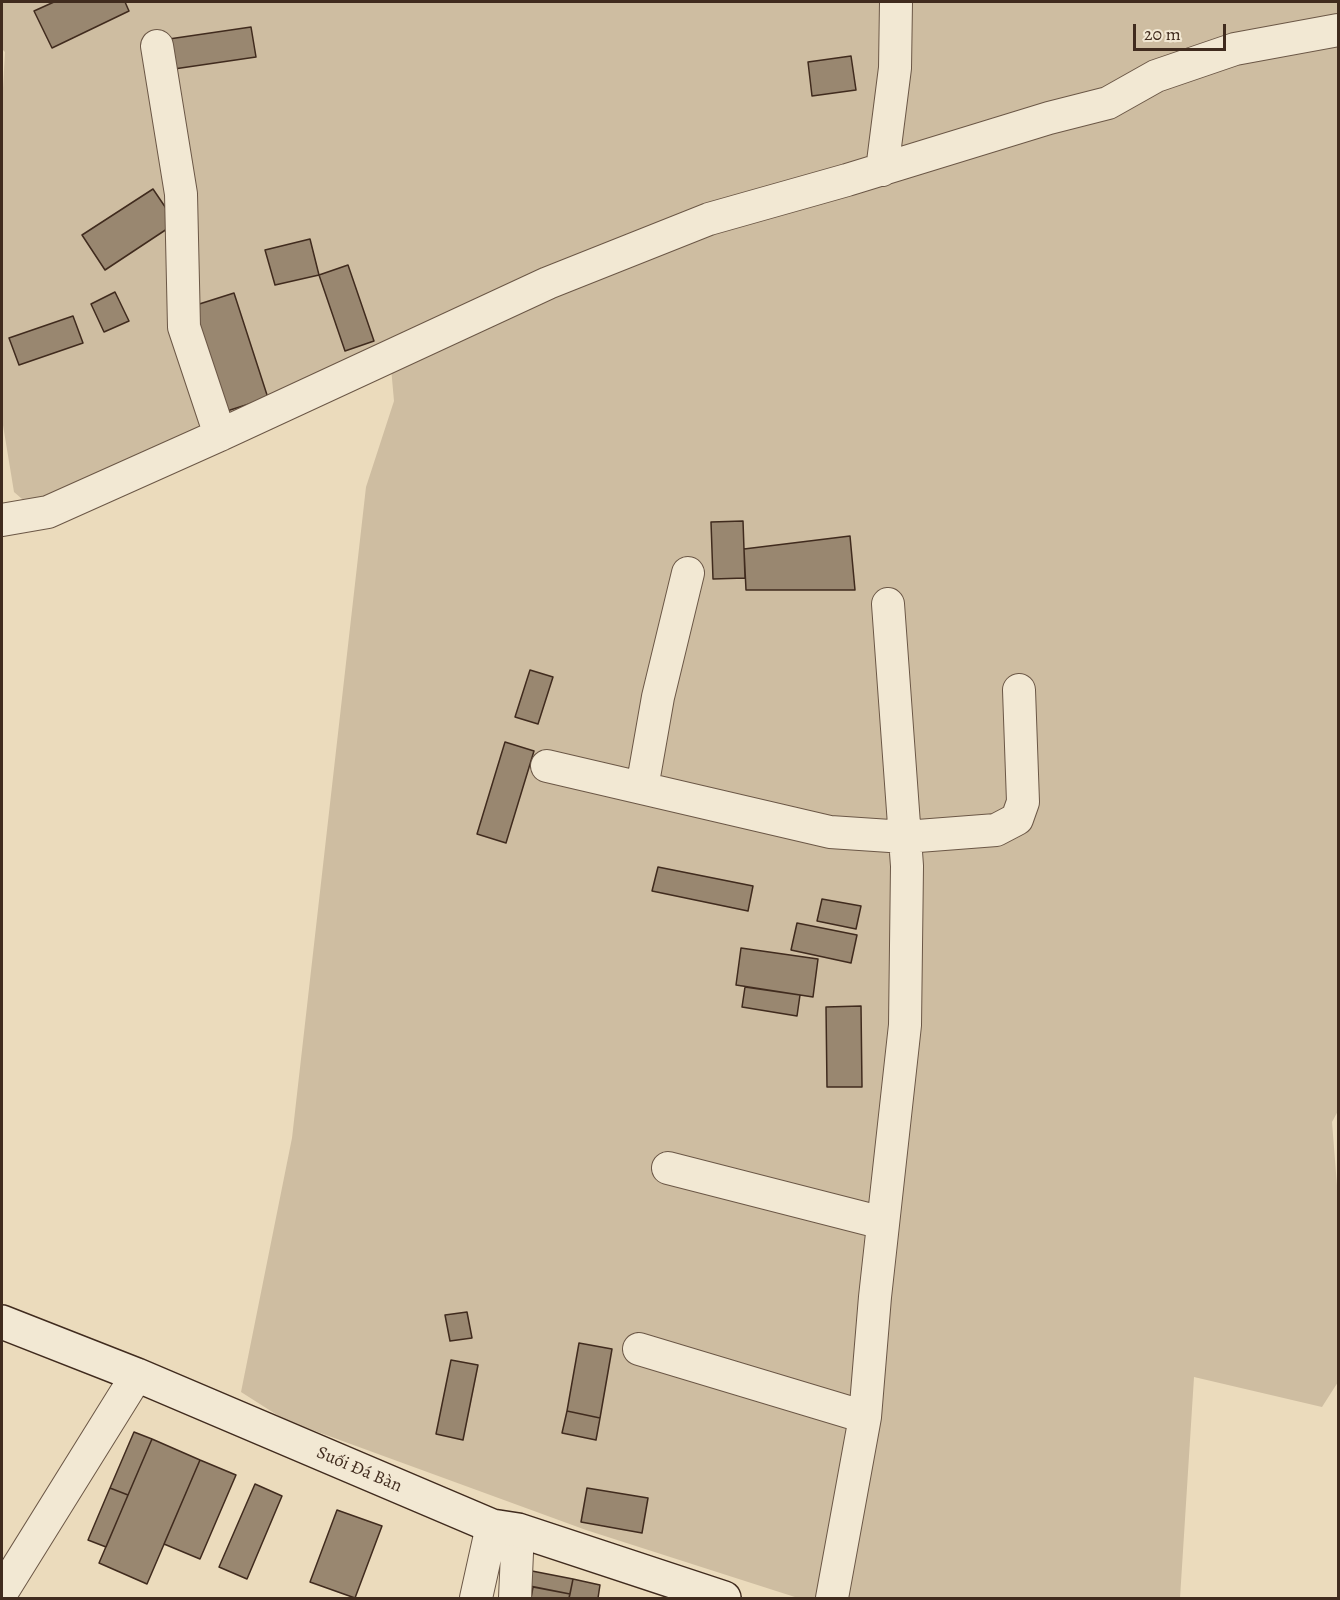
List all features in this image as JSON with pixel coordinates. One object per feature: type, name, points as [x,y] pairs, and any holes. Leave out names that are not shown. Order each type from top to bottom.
[{"type":"street","points":[[882,170],[895,68],[896,2]]},
{"type":"street","points":[[2,520],[48,512],[548,283],[709,219],[1108,102],[1156,76],[1235,48],[1338,30]]},
{"type":"street","points":[[157,46],[181,194],[184,327],[220,435]]},
{"type":"street","points":[[642,788],[658,697],[688,573]]},
{"type":"street","points":[[832,1599],[865,1417],[905,1025],[907,866],[888,604]]},
{"type":"street","points":[[547,766],[830,832],[905,837],[996,830],[1017,819],[1023,802],[1018,690]]},
{"type":"street","points":[[668,1168],[883,1223]]},
{"type":"street","name":"Suối Đá Bàn","points":[[2,1322],[137,1375],[505,1528],[724,1599]]},
{"type":"street","points":[[639,1349],[865,1417]]},
{"type":"street","points":[[2,1592],[137,1375]]},
{"type":"street","points":[[476,1599],[505,1528]]},
{"type":"street","points":[[505,1528],[515,1599]]},
{"type":"shaded area","points":[[2,2],[1338,2],[1338,1111],[1332,1122],[1338,1198],[1338,1382],[1322,1407],[1194,1377],[1180,1598],[798,1598],[586,1530],[285,1420],[241,1392],[292,1138],[366,487],[394,401],[389,345],[29,505],[14,492],[2,419],[2,106],[5,52],[2,49]]},
{"type":"building","points":[[54,2],[125,2],[129,11],[52,48],[34,11]]},
{"type":"building","points":[[251,27],[256,57],[174,69],[169,39]]},
{"type":"building","points":[[851,56],[856,90],[812,96],[808,62]]},
{"type":"building","points":[[153,189],[176,223],[105,270],[82,235]]},
{"type":"building","points":[[310,239],[319,275],[275,285],[265,250]]},
{"type":"building","points":[[348,265],[374,341],[345,351],[319,275]]},
{"type":"building","points":[[115,292],[129,321],[104,332],[91,304]]},
{"type":"building","points":[[234,293],[268,398],[227,411],[193,306]]},
{"type":"building","points":[[73,316],[83,343],[19,365],[9,338]]},
{"type":"building","points":[[743,521],[745,578],[713,579],[711,522]]},
{"type":"building","points":[[850,536],[855,590],[746,590],[744,549]]},
{"type":"building","points":[[530,670],[553,677],[538,724],[515,717]]},
{"type":"building","points":[[505,742],[534,751],[506,843],[477,834]]},
{"type":"building","points":[[658,867],[753,886],[748,911],[652,891]]},
{"type":"building","points":[[822,899],[861,906],[856,929],[817,921]]},
{"type":"building","points":[[797,923],[857,935],[851,963],[791,950]]},
{"type":"building","points":[[741,948],[818,959],[813,997],[736,985]]},
{"type":"building","points":[[745,987],[800,995],[797,1016],[742,1007]]},
{"type":"building","points":[[861,1006],[862,1087],[827,1087],[826,1007]]},
{"type":"building","points":[[467,1312],[472,1338],[450,1341],[445,1315]]},
{"type":"building","points":[[579,1343],[612,1349],[600,1418],[567,1411]]},
{"type":"building","points":[[451,1360],[478,1365],[463,1440],[436,1434]]},
{"type":"building","points":[[567,1411],[600,1418],[596,1440],[562,1433]]},
{"type":"building","points":[[134,1432],[152,1439],[128,1495],[110,1488]]},
{"type":"building","points":[[152,1439],[200,1460],[147,1584],[99,1563]]},
{"type":"building","points":[[200,1460],[236,1475],[200,1559],[164,1544]]},
{"type":"building","points":[[255,1484],[282,1496],[247,1579],[219,1567]]},
{"type":"building","points":[[110,1488],[128,1495],[106,1547],[88,1540]]},
{"type":"building","points":[[587,1488],[648,1498],[642,1533],[581,1522]]},
{"type":"building","points":[[337,1510],[382,1526],[355,1598],[310,1582]]},
{"type":"building","points":[[532,1571],[573,1579],[570,1594],[530,1586]]},
{"type":"building","points":[[573,1579],[600,1585],[598,1598],[569,1598]]},
{"type":"building","points":[[533,1587],[570,1594],[569,1598],[531,1598]]}]
